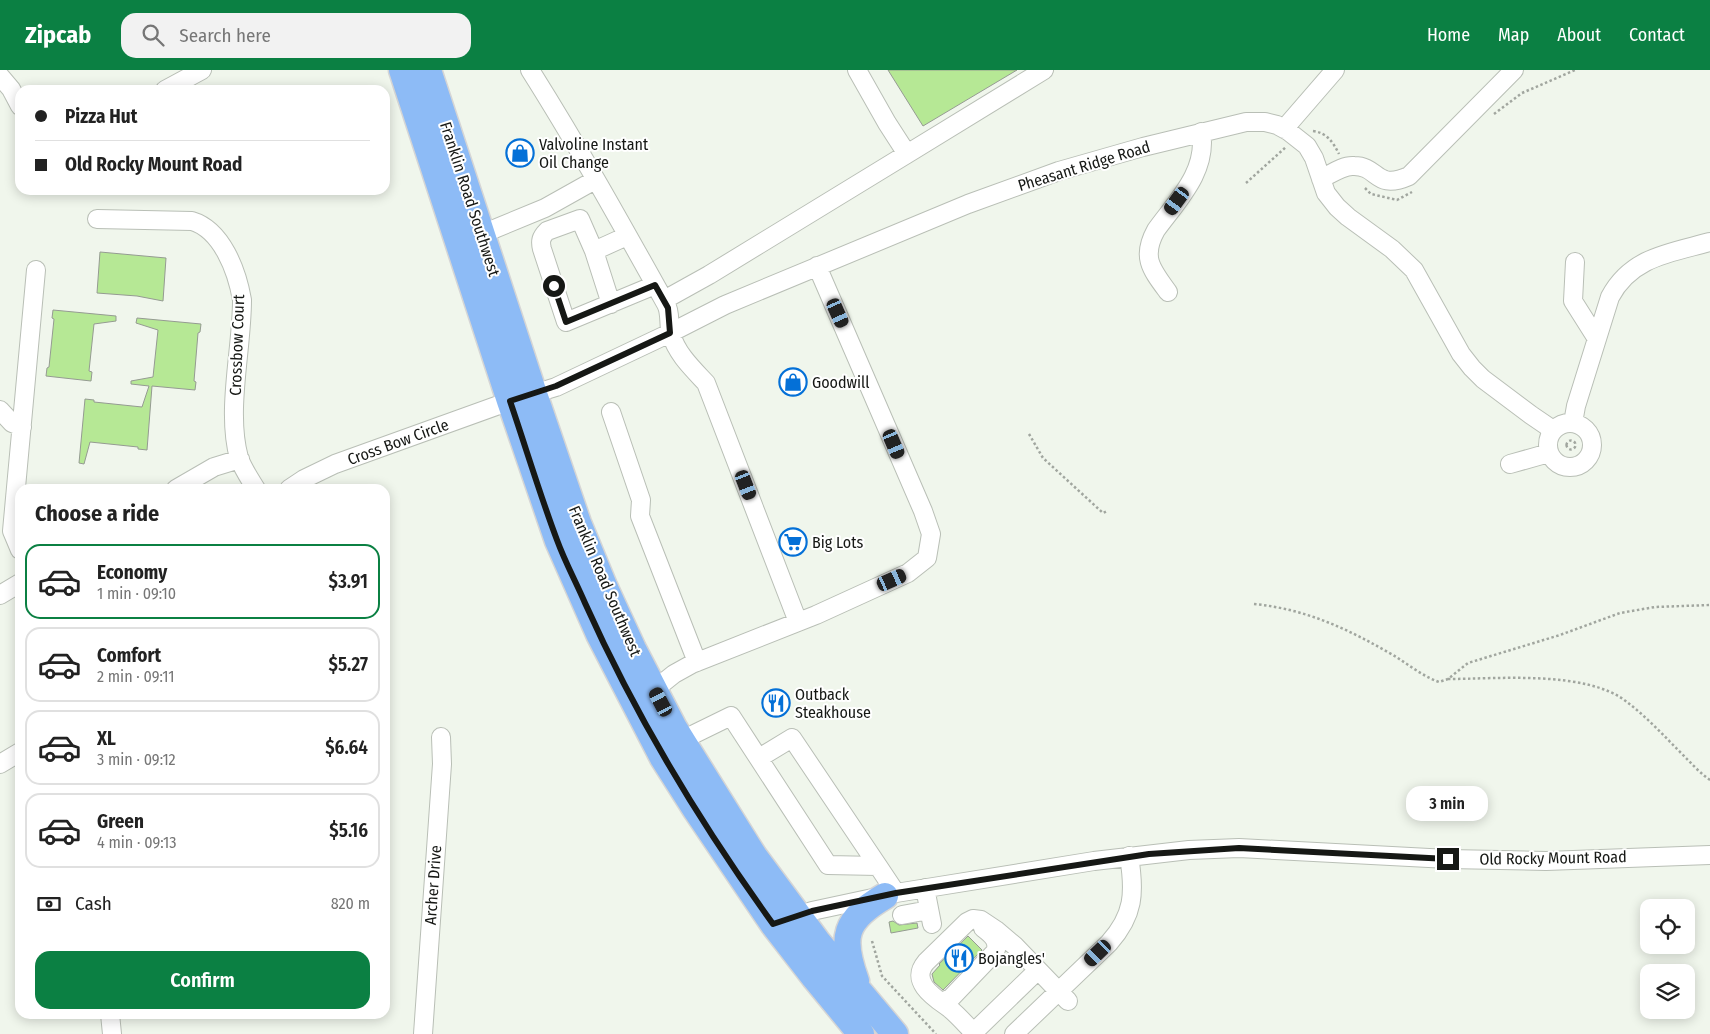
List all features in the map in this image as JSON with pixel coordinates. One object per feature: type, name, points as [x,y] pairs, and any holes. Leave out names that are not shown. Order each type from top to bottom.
[{"type":"highway","name":"Franklin Road Southwest","points":[[402,70],[522,398],[608,595],[654,690],[682,740],[754,856],[798,915],[895,1034]]},
{"type":"highway","name":"Franklin Road Southwest","points":[[428,70],[482,234],[558,542],[599,634],[663,758],[696,810],[773,924],[861,1034]]},
{"type":"highway","points":[[862,995],[849,961],[847,938],[855,921],[864,910],[891,894]]},
{"type":"street","points":[[174,85],[202,70]]},
{"type":"street","points":[[530,70],[664,300],[668,308],[670,333],[678,350],[687,363],[706,382],[798,622]]},
{"type":"street","points":[[857,70],[907,154]]},
{"type":"street","points":[[664,300],[709,275],[1044,70]]},
{"type":"street","points":[[1287,136],[1335,70]]},
{"type":"street","points":[[1321,179],[1345,167],[1354,166],[1365,168],[1384,180],[1397,181],[1409,176],[1514,70]]},
{"type":"street","points":[[0,76],[15,97]]},
{"type":"street","name":"Pheasant Ridge Road","points":[[522,398],[556,386],[725,305],[968,204],[1059,171],[1201,132],[1246,122],[1265,122],[1306,146],[1314,158],[1326,193],[1337,207],[1392,249],[1414,270],[1461,354],[1472,368],[1483,379],[1553,430]]},
{"type":"street","points":[[1168,292],[1153,271],[1148,249],[1150,240],[1156,230],[1198,170],[1203,143],[1201,132]]},
{"type":"street","points":[[482,234],[545,208],[595,180]]},
{"type":"street","name":"Crossbow Court","points":[[97,219],[192,221],[210,230],[223,249],[240,286],[242,300],[234,412],[235,436],[240,459],[253,484]]},
{"type":"street","points":[[610,304],[594,251],[580,219],[547,231],[540,242],[566,322],[610,304],[655,285]]},
{"type":"street","points":[[594,251],[626,236]]},
{"type":"street","points":[[1573,423],[1576,406],[1610,297],[1617,285],[1626,274],[1653,258],[1710,242]]},
{"type":"street","points":[[1575,262],[1573,301],[1597,339]]},
{"type":"street","points":[[654,690],[674,674],[697,662],[798,622],[908,573],[927,558],[931,534],[817,266]]},
{"type":"street","points":[[17,484],[36,270]]},
{"type":"street","name":"Cross Bow Circle","points":[[296,484],[335,464],[522,398]]},
{"type":"street","points":[[0,410],[12,423],[22,427]]},
{"type":"street","points":[[611,412],[641,500],[640,516],[697,662]]},
{"type":"street","points":[[1566,423],[1573,423],[1586,430],[1592,442],[1589,456],[1585,462],[1572,467],[1558,464],[1549,453],[1548,441],[1553,430],[1566,423]]},
{"type":"street","points":[[1510,464],[1549,453]]},
{"type":"street","points":[[185,484],[214,467],[240,459]]},
{"type":"street","points":[[15,500],[12,531],[15,542]]},
{"type":"street","points":[[0,595],[15,586]]},
{"type":"street","points":[[682,740],[731,716],[828,865],[878,866]]},
{"type":"street","name":"Archer Drive","points":[[423,1034],[442,764],[441,737]]},
{"type":"street","points":[[759,758],[792,738],[878,866],[891,894]]},
{"type":"street","points":[[0,764],[15,755]]},
{"type":"street","name":"Old Rocky Mount Road","points":[[773,924],[798,915],[891,894],[1129,856],[1189,850],[1239,848],[1448,859],[1546,861],[1710,854]]},
{"type":"street","points":[[1014,1034],[1064,996],[1125,922],[1131,903],[1132,891],[1129,856]]},
{"type":"street","points":[[902,915],[931,917],[925,888]]},
{"type":"street","points":[[1038,970],[974,1033],[923,985],[921,974],[924,965],[967,922],[978,919],[986,922],[1015,946],[1064,996]]},
{"type":"street","points":[[923,985],[923,977],[929,968],[968,929],[975,926],[981,927],[992,936],[996,940],[997,947],[993,954],[951,998],[944,1001],[944,1004]]},
{"type":"street","points":[[944,1004],[1015,946]]},
{"type":"street","points":[[110,1019],[112,1034]]},
{"type":"path","points":[[1246,183],[1287,136]]},
{"type":"path","points":[[1029,434],[1039,452],[1050,465],[1103,513],[1106,510]]},
{"type":"path","points":[[1567,442],[1577,443],[1574,449],[1570,451],[1566,447],[1567,442]]},
{"type":"path","points":[[1254,604],[1280,607],[1338,625],[1439,682],[1448,680],[1550,679],[1578,682],[1605,689],[1625,700],[1650,721],[1710,780]]},
{"type":"path","points":[[1448,680],[1468,663],[1560,635],[1620,613],[1655,607],[1710,605]]},
{"type":"path","points":[[872,941],[882,976],[936,1034]]},
{"type":"building","points":[[888,70],[1017,70],[923,126]]},
{"type":"building","points":[[100,252],[166,258],[163,301],[137,296],[97,293]]},
{"type":"building","points":[[53,310],[116,316],[116,321],[94,324],[89,371],[92,372],[91,381],[46,376],[47,368],[49,367],[54,319],[52,318]]},
{"type":"building","points":[[137,318],[201,324],[200,332],[198,333],[195,390],[152,386],[147,450],[138,449],[138,447],[90,442],[84,464],[79,463],[85,399],[94,400],[94,402],[142,407],[149,386],[131,384],[131,381],[153,377],[158,330],[136,323]]},
{"type":"building","points":[[893,921],[899,925],[917,923],[918,928],[891,933],[889,922]]},
{"type":"building","points":[[968,936],[982,950],[943,990],[934,982],[932,974],[939,964]]},
{"type":"place","name":"Valvoline Instant Oil Change","points":[[520,153]]},
{"type":"place","name":"Goodwill","points":[[793,382]]},
{"type":"place","name":"Big Lots","points":[[793,542]]},
{"type":"place","name":"Outback Steakhouse","points":[[776,703]]},
{"type":"place","name":"Bojangles'","points":[[959,958]]},
{"type":"route","points":[[554,286],[566,322],[655,285],[668,308],[670,333],[556,386],[510,401],[558,542],[625,687],[663,758],[773,924],[812,911],[896,893],[1094,861],[1189,850],[1239,848],[1448,859]]}]
